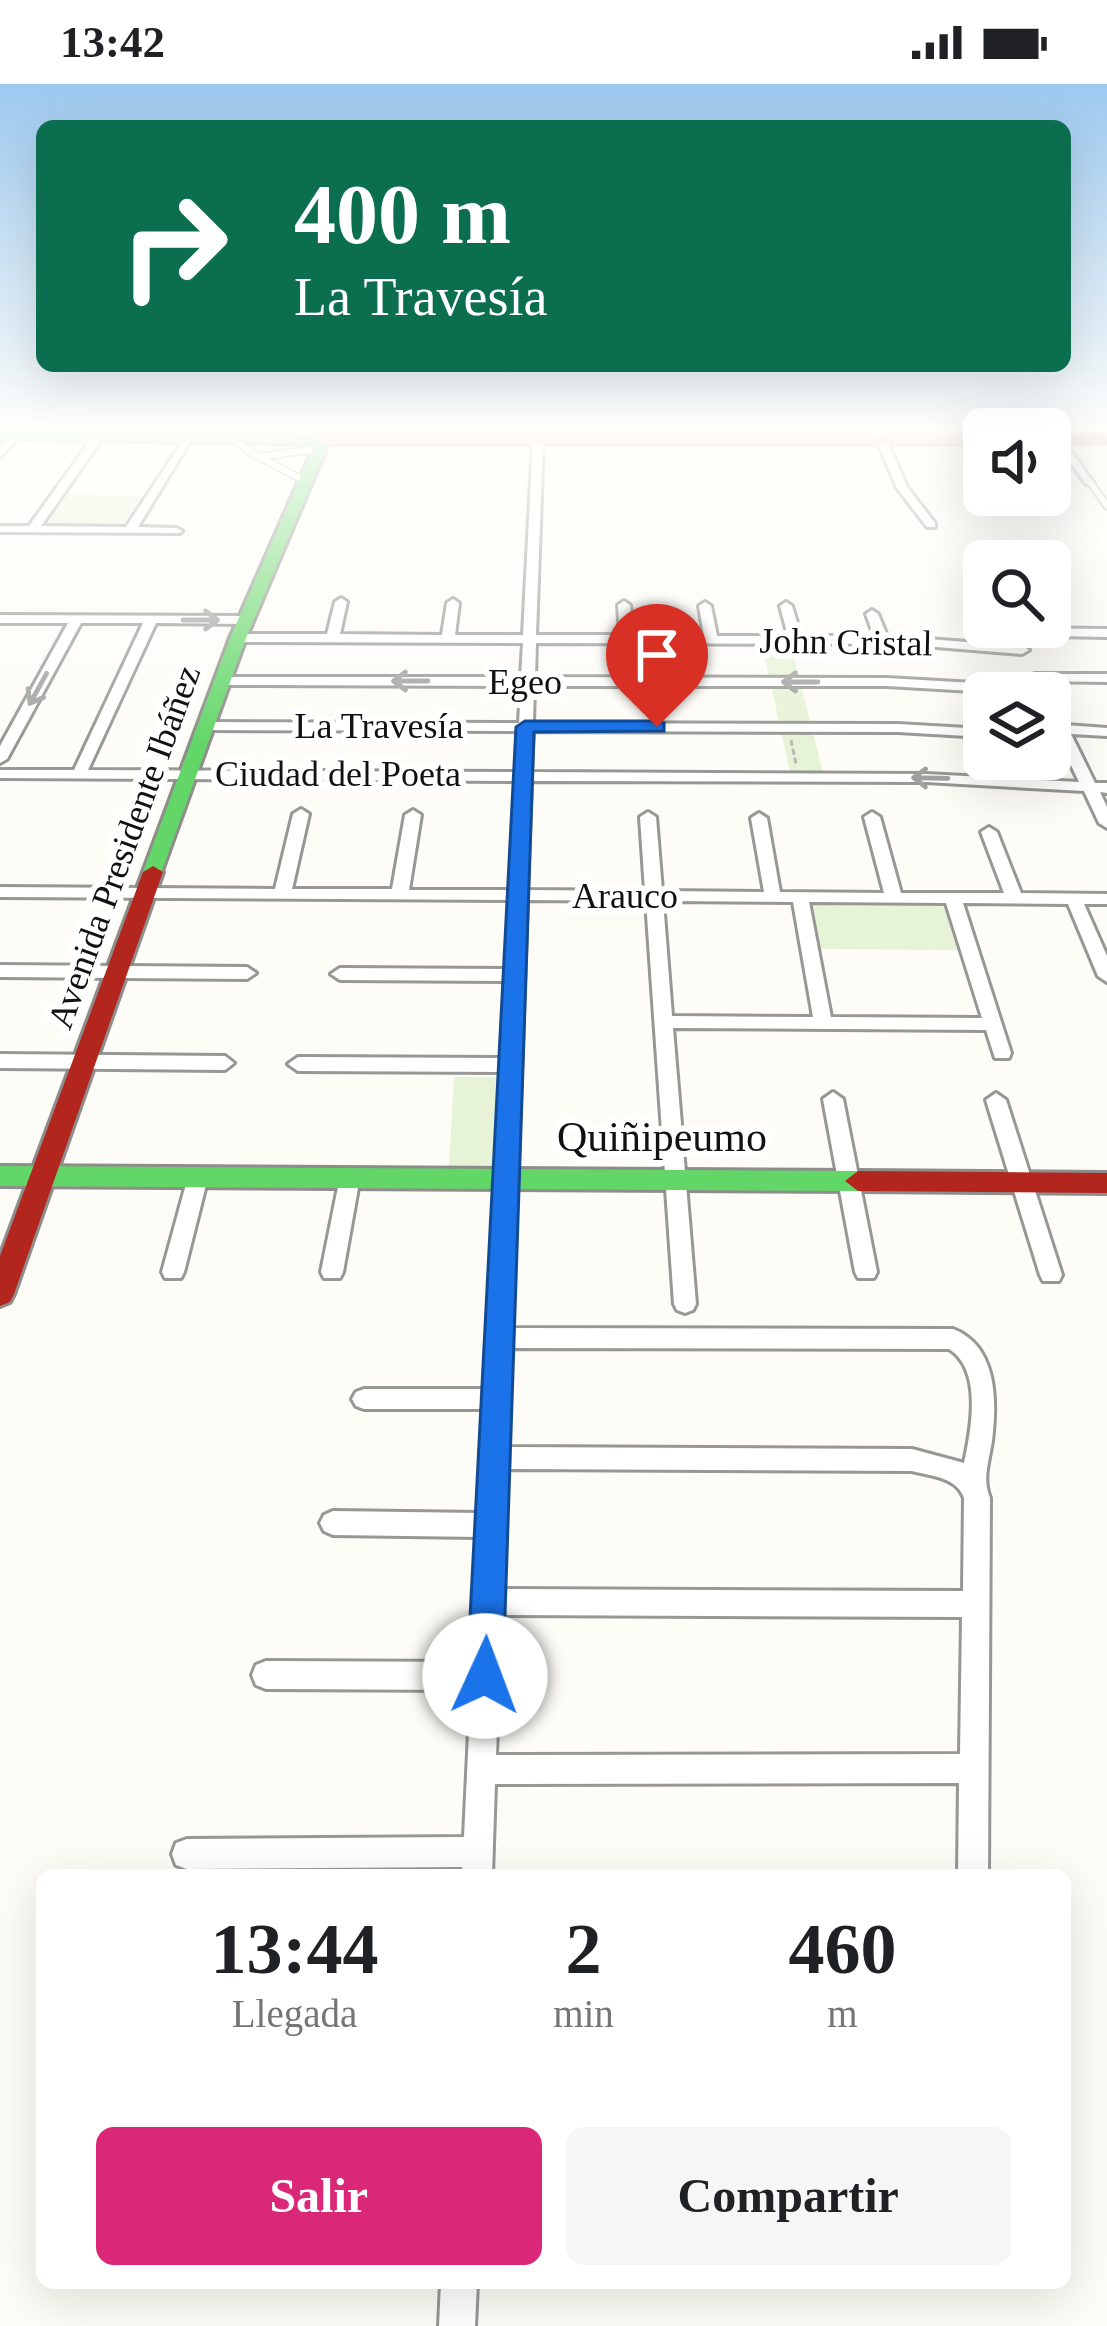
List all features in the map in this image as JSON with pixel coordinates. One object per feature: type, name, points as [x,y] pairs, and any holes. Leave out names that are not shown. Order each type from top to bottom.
[{"type":"street","name":"Avenida Presidente Ibáñez","points":[[0,1294],[242,629],[283,534]]},
{"type":"street","points":[[187,1854],[477,1864],[534,534]]},
{"type":"street","points":[[332,639],[340,602]]},
{"type":"street","points":[[448,639],[453,603]]},
{"type":"street","points":[[623,605],[627,640]]},
{"type":"street","points":[[705,606],[711,640]]},
{"type":"street","points":[[786,606],[796,640]]},
{"type":"street","name":"John Cristal","points":[[2,611],[152,620],[332,639],[882,640],[1022,650]]},
{"type":"street","points":[[872,614],[882,640]]},
{"type":"street","points":[[0,759],[77,619]]},
{"type":"street","points":[[80,774],[152,620]]},
{"type":"street","points":[[1071,632],[1107,633]]},
{"type":"street","points":[[1022,650],[1033,672]]},
{"type":"street","name":"Egeo","points":[[1071,686],[1107,678]]},
{"type":"street","name":"Egeo","points":[[223,681],[887,682],[963,687]]},
{"type":"street","name":"La Travesía","points":[[206,726],[963,732]]},
{"type":"street","points":[[1071,734],[1107,732]]},
{"type":"street","points":[[1071,751],[1098,787],[1107,823]]},
{"type":"street","name":"Ciudad del Poeta","points":[[0,773],[951,778],[1098,787]]},
{"type":"street","points":[[283,892],[301,814]]},
{"type":"street","points":[[400,893],[413,815]]},
{"type":"street","points":[[872,817],[893,898]]},
{"type":"street","points":[[648,818],[685,1304]]},
{"type":"street","points":[[760,818],[773,897]]},
{"type":"street","points":[[989,832],[1014,898]]},
{"type":"street","name":"Arauco","points":[[0,892],[1107,899]]},
{"type":"street","points":[[800,897],[824,1023]]},
{"type":"street","points":[[953,898],[1002,1053]]},
{"type":"street","points":[[1073,899],[1107,976]]},
{"type":"street","points":[[0,970],[247,973]]},
{"type":"street","points":[[340,974],[515,975]]},
{"type":"street","points":[[664,1022],[993,1024]]},
{"type":"street","points":[[0,1061],[225,1063]]},
{"type":"street","points":[[298,1064],[511,1065]]},
{"type":"street","points":[[833,1099],[866,1272]]},
{"type":"street","points":[[996,1100],[1051,1275]]},
{"type":"street","name":"Quiñipeumo","points":[[0,1176],[1107,1183]]},
{"type":"street","points":[[173,1272],[198,1177]]},
{"type":"street","points":[[332,1272],[350,1177]]},
{"type":"street","points":[[499,1338],[953,1339],[967,1343],[982,1394],[979,1459],[971,1482]]},
{"type":"street","points":[[364,1399],[497,1399]]},
{"type":"street","points":[[494,1458],[912,1460],[955,1471],[971,1482],[977,1498],[978,1604],[973,1869]]},
{"type":"street","points":[[332,1523],[492,1525]]},
{"type":"street","points":[[488,1602],[978,1604]]},
{"type":"street","points":[[266,1676],[485,1676]]},
{"type":"street","points":[[481,1770],[974,1768]]},
{"type":"street","points":[[457,2326],[459,2289]]},
{"type":"path","points":[[788,728],[798,777]]},
{"type":"green space","points":[[762,645],[791,645],[823,772],[790,772]]},
{"type":"green space","points":[[809,905],[945,906],[959,950],[818,949]]},
{"type":"green space","points":[[454,1077],[497,1077],[495,1166],[449,1166]]},
{"type":"traffic: fast","points":[[153,872],[238,638],[283,534]]},
{"type":"traffic: fast","points":[[0,1176],[858,1181]]},
{"type":"traffic: jam","points":[[0,1294],[153,872]]},
{"type":"traffic: jam","points":[[858,1181],[1107,1183]]},
{"type":"route","points":[[485,1676],[525,727],[657,727]]}]
